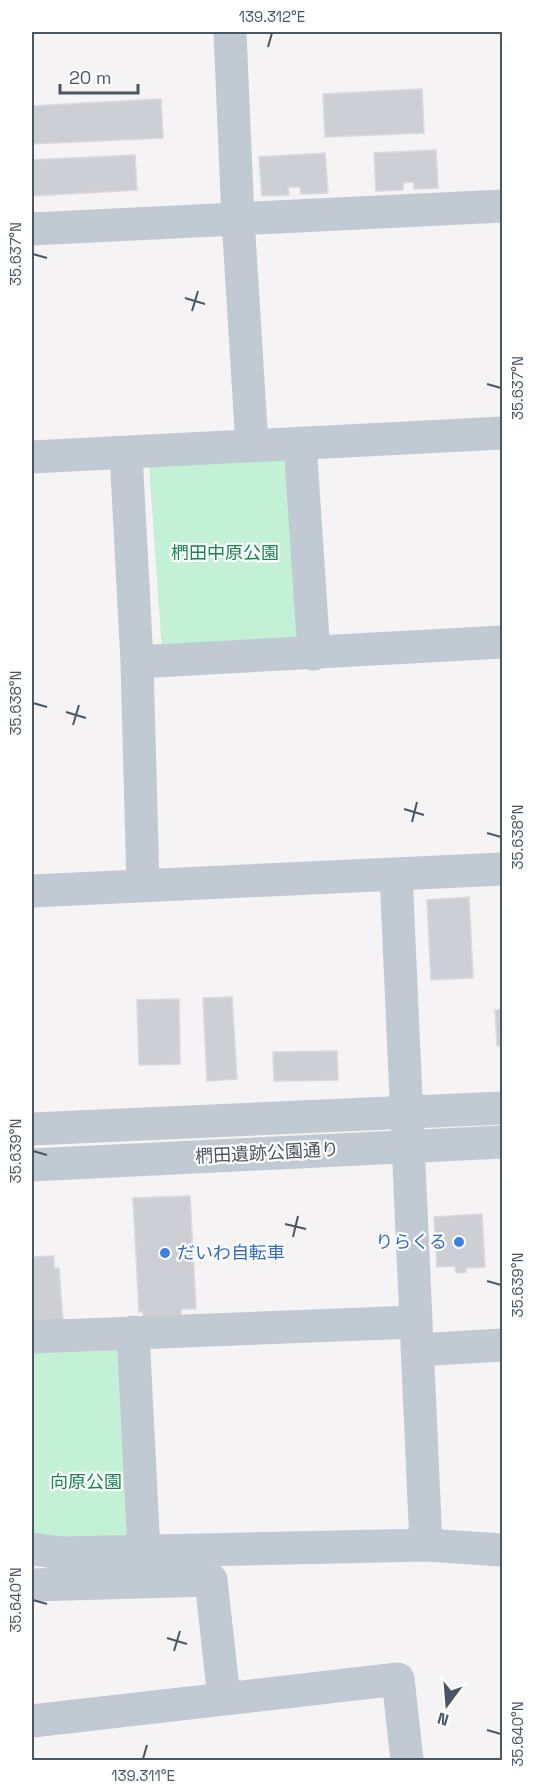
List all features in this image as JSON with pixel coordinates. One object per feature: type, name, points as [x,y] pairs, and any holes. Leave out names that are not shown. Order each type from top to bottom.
[{"type":"street","points":[[231,32],[238,219],[252,445]]},
{"type":"street","points":[[32,230],[502,206]]},
{"type":"street","points":[[32,457],[502,433]]},
{"type":"street","points":[[300,443],[314,654]]},
{"type":"street","points":[[126,453],[137,662],[143,885]]},
{"type":"street","points":[[137,662],[502,642]]},
{"type":"street","points":[[32,891],[502,869]]},
{"type":"street","points":[[396,874],[426,1545]]},
{"type":"street","name":"椚田遺跡公園通り","points":[[32,1130],[502,1108]]},
{"type":"street","name":"椚田遺跡公園通り","points":[[32,1165],[502,1142]]},
{"type":"street","points":[[133,1332],[144,1552]]},
{"type":"street","points":[[32,1337],[133,1332],[416,1336],[502,1344]]},
{"type":"street","points":[[32,1549],[61,1552],[144,1552],[313,1546],[426,1545],[502,1550]]},
{"type":"street","points":[[32,1585],[211,1580],[224,1698]]},
{"type":"street","points":[[32,1721],[398,1679],[407,1761]]},
{"type":"green space","name":"椚田中原公園","points":[[289,456],[301,642],[162,651],[149,465]]},
{"type":"green space","name":"向原公園","points":[[133,1332],[144,1552],[32,1549],[32,1337]]},
{"type":"building","points":[[422,89],[424,133],[325,137],[323,94]]},
{"type":"building","points":[[161,99],[163,138],[32,144],[32,106]]},
{"type":"building","points":[[436,150],[438,188],[414,189],[414,182],[403,183],[403,190],[376,191],[374,153]]},
{"type":"building","points":[[325,153],[328,193],[301,194],[300,187],[288,187],[289,195],[262,196],[259,157]]},
{"type":"building","points":[[135,155],[137,190],[32,196],[32,160]]},
{"type":"building","points":[[469,897],[473,978],[431,980],[427,900]]},
{"type":"building","points":[[232,997],[237,1079],[207,1081],[203,998]]},
{"type":"building","points":[[179,999],[180,1064],[139,1065],[137,1000]]},
{"type":"building","points":[[502,1009],[502,1046],[497,1046],[495,1010]]},
{"type":"building","points":[[337,1051],[338,1080],[274,1081],[273,1052]]},
{"type":"building","name":"だいわ自転車","points":[[190,1196],[196,1309],[181,1309],[181,1317],[143,1319],[143,1311],[139,1312],[133,1198]]},
{"type":"building","name":"りらくる","points":[[482,1214],[485,1267],[466,1268],[466,1272],[456,1273],[455,1266],[437,1267],[434,1217]]},
{"type":"building","points":[[54,1256],[54,1268],[59,1268],[63,1322],[32,1324],[32,1257]]},
{"type":"place","name":"りらくる","points":[[459,1242]]},
{"type":"place","name":"だいわ自転車","points":[[165,1253]]}]
